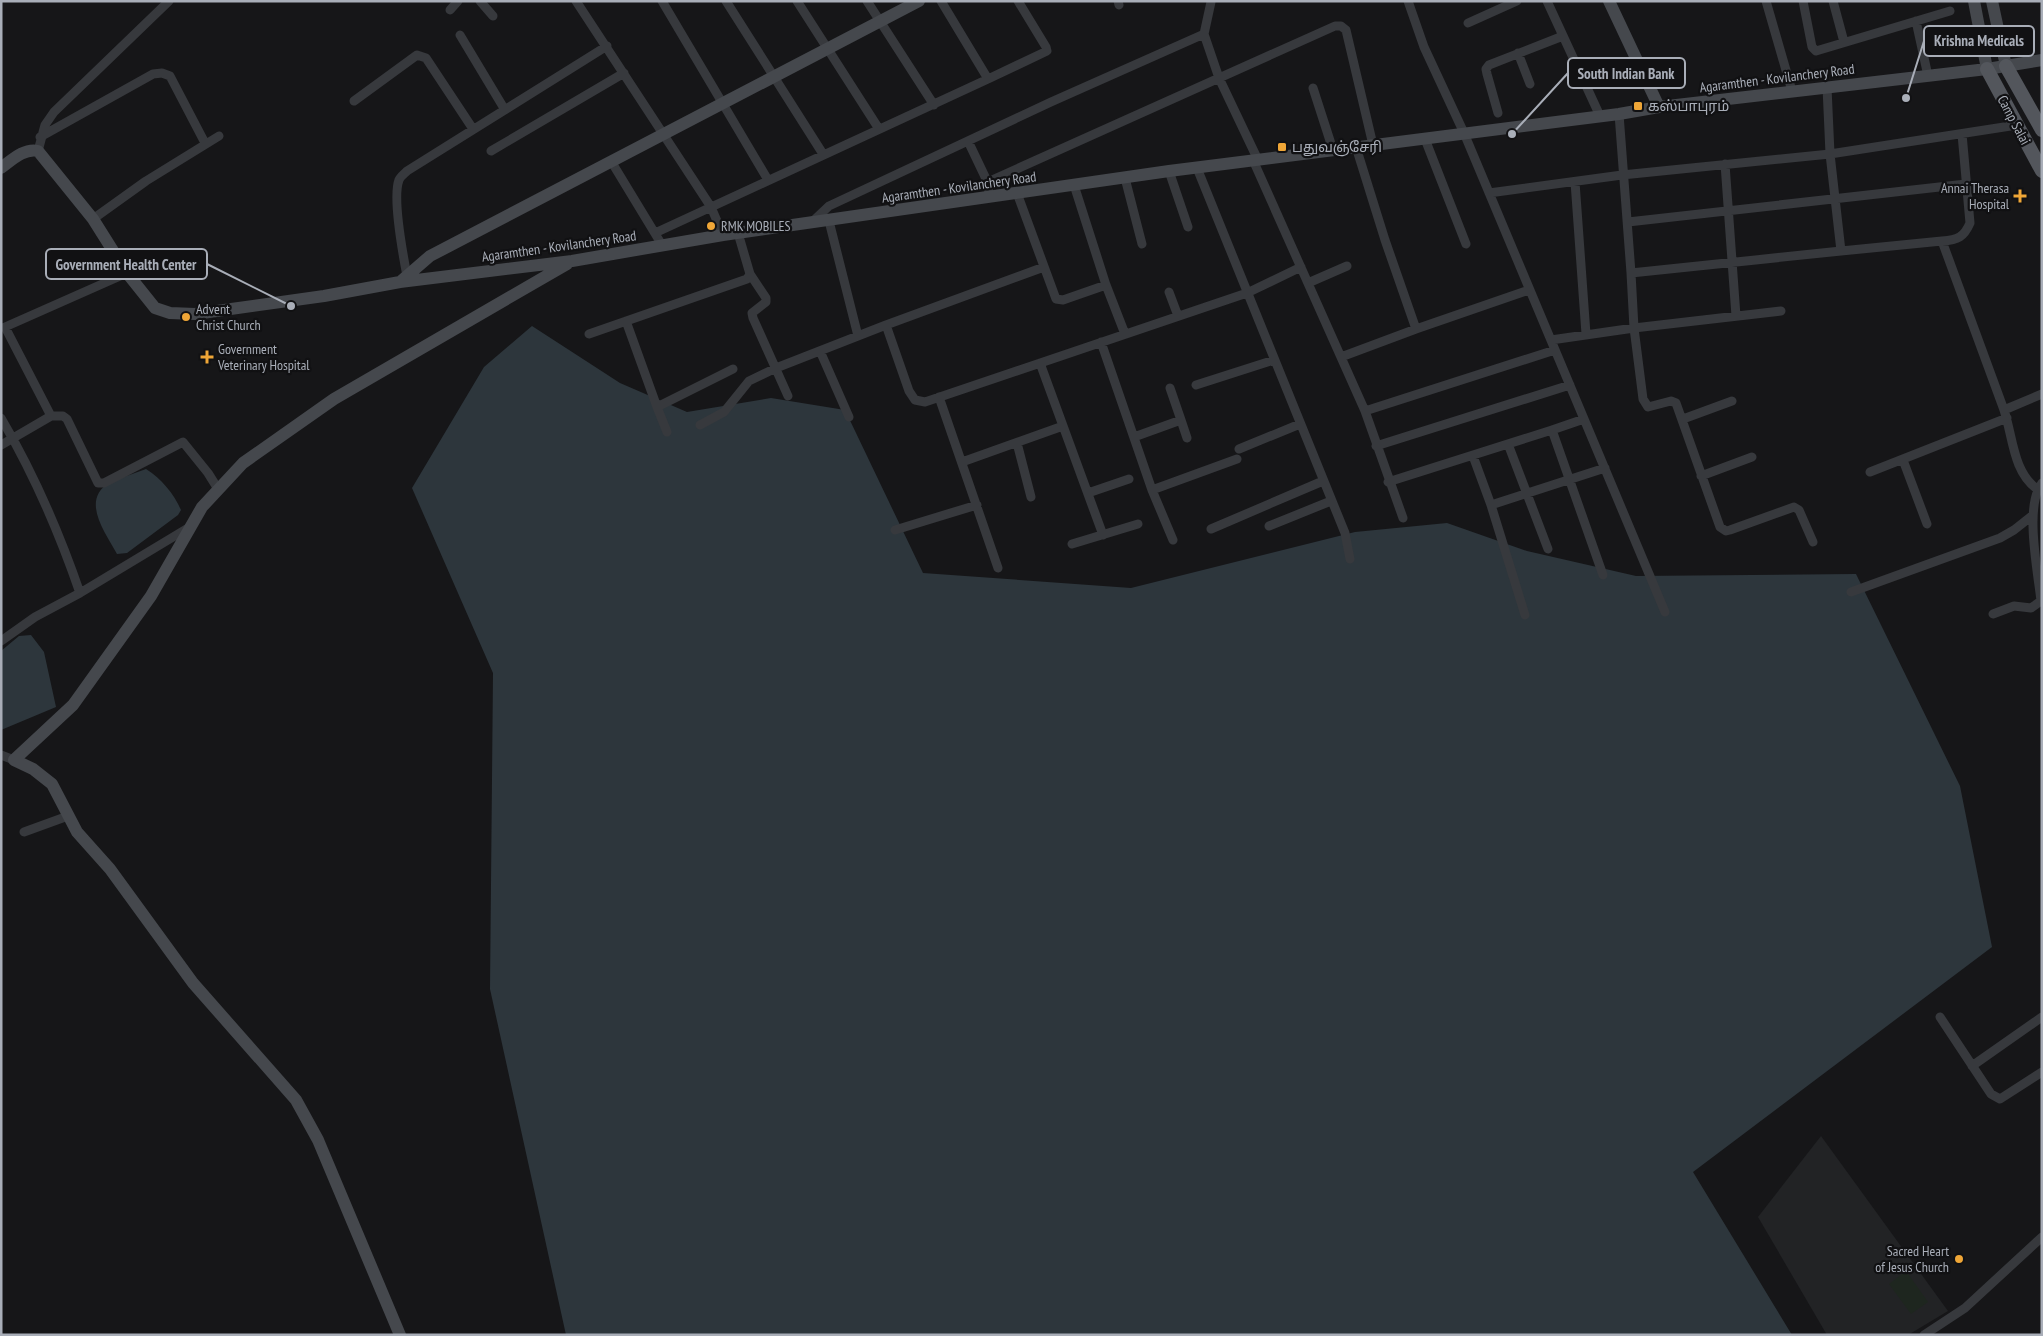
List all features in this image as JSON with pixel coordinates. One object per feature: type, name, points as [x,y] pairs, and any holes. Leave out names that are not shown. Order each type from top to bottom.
[{"type":"main road","points":[[403,279],[430,256],[919,1]]},
{"type":"main road","points":[[1609,1],[1658,107]]},
{"type":"main road","points":[[1974,1],[1987,69]]},
{"type":"main road","points":[[1992,1],[2006,66]]},
{"type":"main road","name":"Agaramthen - Kovilanchery Road","points":[[38,151],[93,219],[127,273],[155,308],[170,313],[195,314],[324,296],[403,279],[572,261],[723,235],[1169,171],[1619,114],[1658,107],[1987,69],[2042,60]]},
{"type":"main road","name":"Camp Salai","points":[[2006,66],[2042,130]]},
{"type":"main road","name":"Camp Salai","points":[[1987,69],[2042,171]]},
{"type":"main road","points":[[1,168],[26,152],[38,151]]},
{"type":"main road","points":[[400,1335],[318,1140],[302,1109],[192,983],[110,869],[77,832],[58,791],[33,769],[14,760],[73,705],[151,596],[202,507],[242,463],[334,399],[572,261]]},
{"type":"street","points":[[38,151],[40,137],[54,112],[169,1]]},
{"type":"street","points":[[450,10],[458,1]]},
{"type":"street","points":[[480,1],[493,16]]},
{"type":"street","points":[[576,1],[710,207],[723,235]]},
{"type":"street","points":[[662,1],[681,30],[721,104],[768,180]]},
{"type":"street","points":[[726,1],[822,154]]},
{"type":"street","points":[[796,1],[878,129]]},
{"type":"street","points":[[867,1],[934,104]]},
{"type":"street","points":[[941,1],[988,79]]},
{"type":"street","points":[[655,233],[822,154],[1047,52],[1046,46],[1018,1]]},
{"type":"street","points":[[1210,1],[1204,34],[1219,78],[1365,412],[1388,482],[1403,518]]},
{"type":"street","points":[[1408,1],[1424,47],[1464,133],[1665,612]]},
{"type":"street","points":[[1468,23],[1517,1]]},
{"type":"street","points":[[1547,1],[1600,116]]},
{"type":"street","points":[[1766,1],[1792,91]]},
{"type":"street","points":[[1803,1],[1814,50],[1950,11]]},
{"type":"street","points":[[1833,1],[1844,42]]},
{"type":"street","points":[[1916,21],[1928,76]]},
{"type":"street","points":[[988,183],[1335,26],[1341,26],[1346,30],[1373,145]]},
{"type":"street","points":[[460,34],[504,110]]},
{"type":"street","points":[[810,224],[829,206],[1204,34]]},
{"type":"street","points":[[1498,114],[1486,69],[1489,65],[1562,36]]},
{"type":"street","points":[[403,279],[397,192],[399,179],[407,171],[607,46]]},
{"type":"street","points":[[1518,53],[1530,84]]},
{"type":"street","points":[[354,102],[417,55],[422,55],[426,58],[474,129]]},
{"type":"street","points":[[40,137],[153,74],[162,73],[170,76],[205,143]]},
{"type":"street","points":[[490,151],[624,73]]},
{"type":"street","points":[[1827,87],[1830,154],[1841,251]]},
{"type":"street","points":[[1313,88],[1333,150]]},
{"type":"street","points":[[1619,114],[1634,328],[1646,404],[1653,406],[1671,401],[1676,403],[1718,523],[1723,530],[1730,530],[1794,507],[1799,510],[1812,542]]},
{"type":"street","points":[[1489,193],[1622,175],[1830,154],[2017,125]]},
{"type":"street","points":[[1631,274],[1955,240],[1965,235],[1970,223],[1962,134]]},
{"type":"street","points":[[93,219],[218,136]]},
{"type":"street","points":[[1425,138],[1466,244]]},
{"type":"street","points":[[968,141],[988,183],[988,197]]},
{"type":"street","points":[[1356,147],[1384,240],[1416,329]]},
{"type":"street","points":[[611,161],[662,246]]},
{"type":"street","points":[[1725,164],[1736,316]]},
{"type":"street","points":[[1197,168],[1345,533],[1350,559]]},
{"type":"street","points":[[1169,171],[1188,227]]},
{"type":"street","points":[[1125,178],[1142,244]]},
{"type":"street","points":[[1575,182],[1586,334]]},
{"type":"street","points":[[1628,222],[1966,184]]},
{"type":"street","points":[[1074,185],[1106,285],[1125,334]]},
{"type":"street","points":[[1017,193],[1054,295],[1059,301],[1106,285]]},
{"type":"street","points":[[829,221],[858,336]]},
{"type":"street","points":[[738,233],[750,274],[766,298],[766,302],[752,313],[753,318],[788,396]]},
{"type":"street","points":[[1942,241],[2005,414],[2021,473],[2027,482],[2039,486],[2033,515],[2039,604],[2024,609],[2014,606],[1993,614]]},
{"type":"street","points":[[1308,283],[1346,266]]},
{"type":"street","points":[[700,425],[724,412],[749,381],[776,368],[1044,267]]},
{"type":"street","points":[[886,325],[912,396],[916,400],[925,402],[1247,293],[1301,267]]},
{"type":"street","points":[[51,416],[3,324],[127,273]]},
{"type":"street","points":[[588,334],[744,281],[750,274]]},
{"type":"street","points":[[1341,357],[1529,290]]},
{"type":"street","points":[[1169,292],[1178,316]]},
{"type":"street","points":[[1551,340],[1586,334],[1782,311]]},
{"type":"street","points":[[626,321],[667,432]]},
{"type":"street","points":[[1101,342],[1152,490],[1173,540]]},
{"type":"street","points":[[1365,412],[1555,350]]},
{"type":"street","points":[[820,351],[850,417]]},
{"type":"street","points":[[1196,385],[1274,360]]},
{"type":"street","points":[[1040,363],[1103,534]]},
{"type":"street","points":[[657,407],[732,369]]},
{"type":"street","points":[[1376,446],[1570,385]]},
{"type":"street","points":[[1170,388],[1187,438]]},
{"type":"street","points":[[1870,472],[1904,460],[2005,414],[2042,394]]},
{"type":"street","points":[[939,397],[998,568]]},
{"type":"street","points":[[1683,419],[1732,400]]},
{"type":"street","points":[[1,446],[51,416],[63,416],[67,419],[98,483],[104,483],[183,442],[208,472],[218,490]]},
{"type":"street","points":[[1,418],[35,479],[61,538],[80,593]]},
{"type":"street","points":[[1388,482],[1584,419]]},
{"type":"street","points":[[1134,437],[1181,420]]},
{"type":"street","points":[[1239,449],[1300,424]]},
{"type":"street","points":[[962,462],[1063,426]]},
{"type":"street","points":[[1552,430],[1603,575]]},
{"type":"street","points":[[1017,442],[1031,497]]},
{"type":"street","points":[[1508,444],[1548,549]]},
{"type":"street","points":[[1473,456],[1491,505],[1525,615]]},
{"type":"street","points":[[1701,476],[1752,457]]},
{"type":"street","points":[[1152,490],[1237,459]]},
{"type":"street","points":[[1904,460],[1927,524]]},
{"type":"street","points":[[1491,505],[1605,468]]},
{"type":"street","points":[[1088,493],[1129,479]]},
{"type":"street","points":[[1211,529],[1323,480]]},
{"type":"street","points":[[1269,526],[1331,501]]},
{"type":"street","points":[[895,530],[977,505]]},
{"type":"street","points":[[1851,592],[2000,538],[2033,515]]},
{"type":"street","points":[[1072,544],[1138,524]]},
{"type":"street","points":[[1,641],[35,617],[80,593],[191,527]]},
{"type":"street","points":[[1,755],[14,760]]},
{"type":"street","points":[[24,832],[68,816]]},
{"type":"street","points":[[1940,1017],[1991,1094],[2000,1099],[2042,1072]]},
{"type":"street","points":[[1972,1066],[2042,1017]]},
{"type":"street","points":[[1924,1335],[1965,1308],[2042,1237]]},
{"type":"shaded area","points":[[532,326],[620,383],[687,412],[771,398],[845,410],[923,573],[1131,588],[1355,532],[1447,523],[1527,551],[1636,576],[1856,574],[1960,786],[1992,947],[1693,1172],[1792,1335],[566,1335],[490,989],[493,673],[412,488],[484,367]]},
{"type":"shaded area","points":[[146,469],[166,487],[175,498],[181,510],[178,515],[127,553],[117,554],[98,516],[97,498],[101,489],[110,482]]},
{"type":"shaded area","points":[[31,635],[44,652],[56,707],[1,730],[1,651],[19,636]]},
{"type":"shaded area","points":[[1821,1136],[1948,1311],[1908,1335],[1827,1335],[1758,1217]]},
{"type":"shaded area","points":[[1906,1271],[1928,1302],[1911,1314],[1889,1284]]},
{"type":"place","name":"Krishna Medicals","points":[[1906,98]]},
{"type":"place","name":"கஸ்பாபுரம்","points":[[1638,106]]},
{"type":"place","name":"South Indian Bank","points":[[1512,134]]},
{"type":"place","name":"பதுவஞ்சேரி","points":[[1282,147]]},
{"type":"place","name":"Annai Therasa Hospital","points":[[2020,196]]},
{"type":"place","name":"RMK MOBILES","points":[[711,226]]},
{"type":"place","name":"Government Health Center","points":[[291,306]]},
{"type":"place","name":"Advent Christ Church","points":[[186,317]]},
{"type":"place","name":"Government Veterinary Hospital","points":[[207,357]]},
{"type":"place","name":"Sacred Heart of Jesus Church","points":[[1959,1259]]}]
